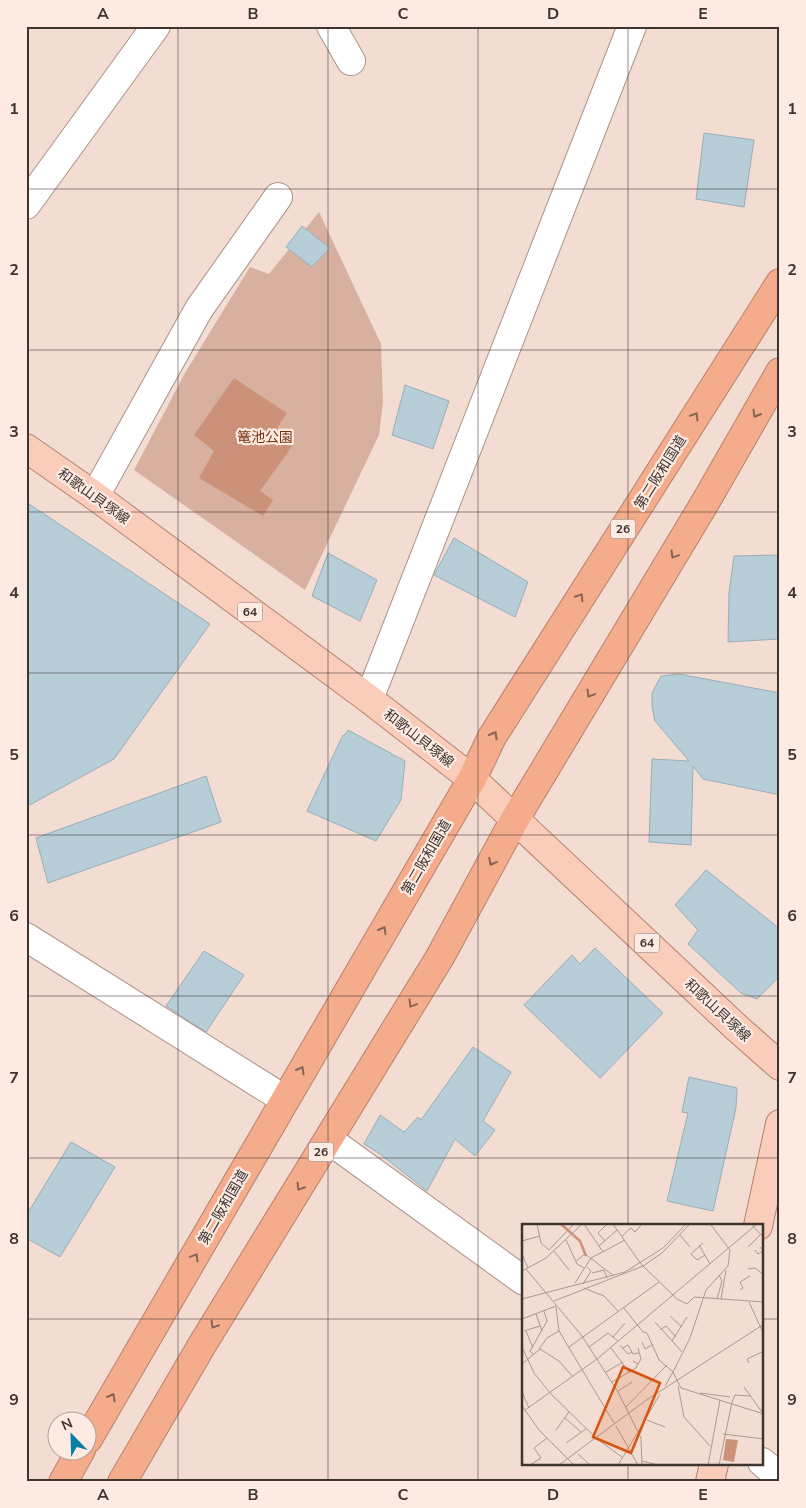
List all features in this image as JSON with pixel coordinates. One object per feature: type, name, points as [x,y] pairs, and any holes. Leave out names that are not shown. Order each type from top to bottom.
[{"type":"highway","name":"第二阪和国道","points":[[98,1423],[216,1222],[284,1099],[472,778],[492,737],[780,283]]},
{"type":"highway","name":"26","points":[[122,1482],[202,1345],[440,957],[515,819],[706,501],[780,372]]},
{"type":"highway","points":[[63,1482],[75,1460]]},
{"type":"main road","name":"和歌山貝塚線","points":[[26,448],[95,496],[472,778],[780,1066]]},
{"type":"main road","points":[[758,1224],[780,1124]]},
{"type":"main road","points":[[710,1482],[714,1466]]},
{"type":"street","points":[[330,26],[351,61]]},
{"type":"street","points":[[368,699],[632,26]]},
{"type":"street","points":[[26,205],[145,30]]},
{"type":"street","points":[[95,496],[199,309],[278,197]]},
{"type":"street","points":[[26,936],[284,1099]]},
{"type":"street","points":[[329,1140],[522,1279]]},
{"type":"street","points":[[764,1447],[780,1451]]},
{"type":"street","points":[[764,1464],[780,1477]]},
{"type":"green space","name":"篭池公園","points":[[319,212],[381,344],[383,402],[379,435],[305,590],[134,470],[185,373],[250,267],[269,274]]},
{"type":"shaded area","points":[[234,378],[287,413],[274,433],[293,445],[260,491],[273,500],[263,516],[199,478],[214,451],[194,435]]},
{"type":"building","points":[[704,133],[754,140],[744,207],[696,199]]},
{"type":"building","points":[[302,226],[330,248],[312,267],[286,247]]},
{"type":"building","points":[[405,385],[449,401],[433,449],[392,435]]},
{"type":"building","points":[[26,502],[210,624],[114,759],[26,807]]},
{"type":"building","points":[[454,538],[528,582],[515,617],[434,575]]},
{"type":"building","points":[[328,553],[377,580],[360,621],[312,596]]},
{"type":"building","points":[[780,555],[780,639],[728,642],[729,593],[734,556]]},
{"type":"building","points":[[679,674],[780,693],[780,795],[703,779],[693,766],[691,845],[649,842],[652,759],[689,761],[655,721],[652,707],[652,693],[661,676]]},
{"type":"building","points":[[348,730],[405,761],[401,800],[376,841],[307,811],[343,735]]},
{"type":"building","points":[[206,776],[221,822],[48,883],[36,838]]},
{"type":"building","points":[[706,870],[780,929],[780,976],[757,999],[741,993],[688,944],[698,930],[675,905]]},
{"type":"building","points":[[595,948],[663,1013],[600,1078],[524,1005],[572,955],[580,964]]},
{"type":"building","points":[[204,951],[244,975],[206,1032],[166,1006]]},
{"type":"building","points":[[473,1047],[511,1072],[483,1121],[495,1130],[475,1156],[455,1139],[427,1191],[380,1154],[364,1144],[380,1115],[404,1132],[418,1117],[421,1120]]},
{"type":"building","points":[[689,1077],[737,1088],[736,1108],[713,1211],[667,1201],[688,1113],[682,1112]]},
{"type":"building","points":[[71,1142],[115,1167],[60,1257],[26,1238],[26,1216]]}]
